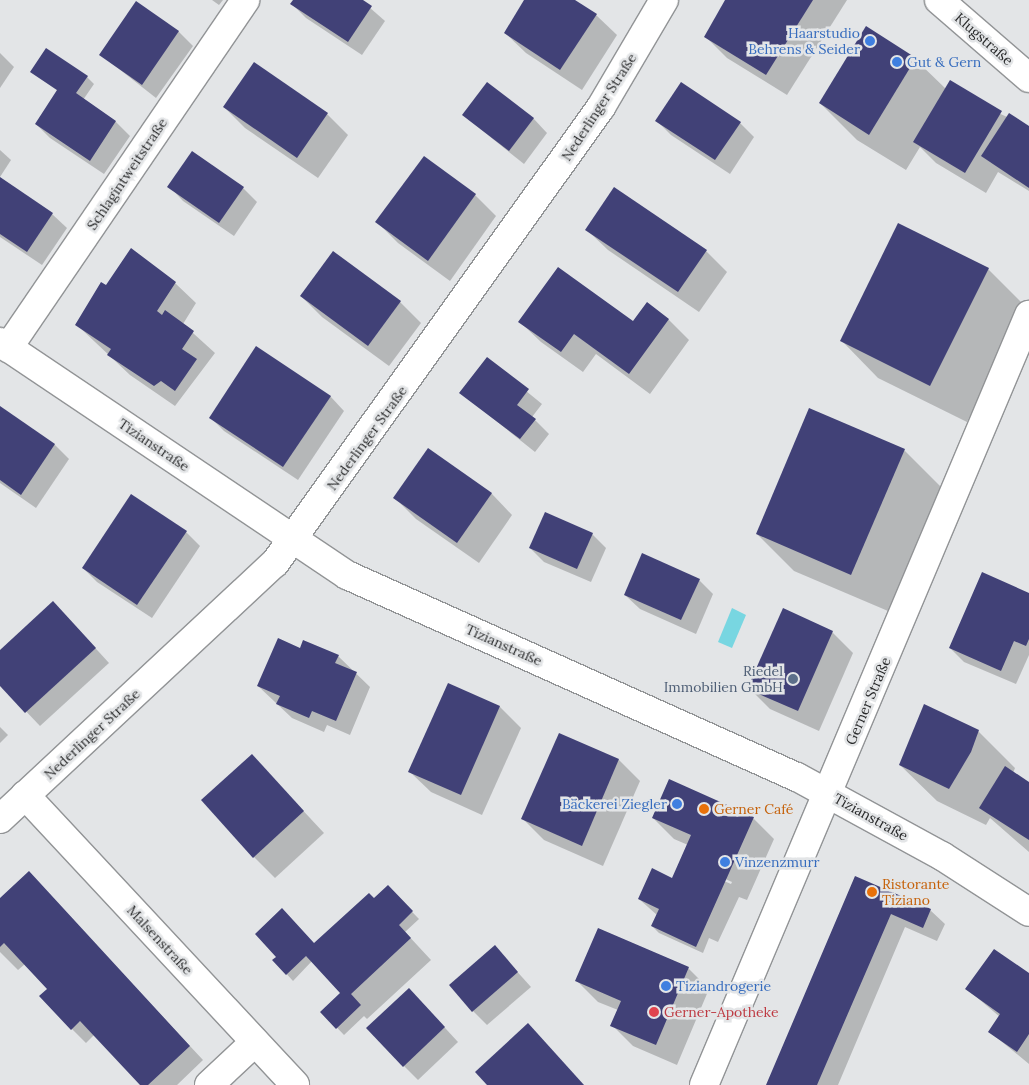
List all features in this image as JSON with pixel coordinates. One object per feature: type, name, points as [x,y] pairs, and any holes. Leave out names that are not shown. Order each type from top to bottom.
[{"type":"street","name":"Schlagintweitstraße","points":[[4,345],[246,0]]},
{"type":"street","name":"Nederlinger Straße","points":[[0,819],[275,563],[294,540],[601,107],[664,0]]},
{"type":"street","name":"Klugstraße","points":[[939,0],[1029,78]]},
{"type":"street","name":"Gerner Straße","points":[[704,1085],[830,794],[1029,316]]},
{"type":"street","name":"Tizianstraße","points":[[4,345],[347,575],[830,794],[942,856],[1029,912]]},
{"type":"street","name":"Malsenstraße","points":[[26,795],[295,1085]]},
{"type":"street","points":[[209,1085],[255,1042]]},
{"type":"water","points":[[732,608],[746,615],[732,648],[718,642]]},
{"type":"building","points":[[293,0],[363,0],[372,6],[348,42],[290,4]]},
{"type":"building","points":[[524,0],[575,0],[597,14],[560,70],[504,33]]},
{"type":"building","points":[[725,0],[813,0],[766,75],[704,37]]},
{"type":"building","points":[[136,1],[179,31],[142,85],[99,55]]},
{"type":"building","points":[[866,26],[916,58],[869,135],[819,103]]},
{"type":"building","points":[[46,48],[88,76],[76,93],[116,121],[90,161],[35,124],[57,90],[30,72]]},
{"type":"building","points":[[254,62],[328,113],[297,158],[223,107]]},
{"type":"building","points":[[950,80],[1002,111],[965,173],[913,142]]},
{"type":"building","points":[[487,82],[534,118],[509,151],[462,115]]},
{"type":"building","points":[[681,82],[741,122],[715,160],[655,121]]},
{"type":"building","points":[[1009,113],[1029,126],[1029,188],[981,156]]},
{"type":"building","points":[[192,151],[244,187],[219,223],[167,187]]},
{"type":"building","points":[[424,156],[476,194],[428,261],[375,222]]},
{"type":"building","points":[[0,177],[53,213],[27,252],[0,234]]},
{"type":"building","points":[[614,187],[707,250],[678,292],[585,230]]},
{"type":"building","points":[[898,223],[989,268],[930,386],[840,341]]},
{"type":"building","points":[[131,248],[176,282],[157,311],[162,315],[165,310],[194,331],[182,349],[197,359],[175,391],[161,381],[154,386],[107,355],[111,349],[75,325],[101,282],[106,285]]},
{"type":"building","points":[[333,251],[401,301],[368,346],[300,296]]},
{"type":"building","points":[[558,267],[633,321],[647,302],[669,319],[629,374],[574,334],[561,352],[518,322]]},
{"type":"building","points":[[256,346],[331,396],[283,467],[209,418]]},
{"type":"building","points":[[487,357],[529,389],[517,405],[536,419],[520,439],[459,393]]},
{"type":"building","points":[[0,406],[55,444],[21,495],[0,480]]},
{"type":"building","points":[[809,408],[905,449],[851,575],[756,534]]},
{"type":"building","points":[[428,448],[492,493],[457,543],[393,498]]},
{"type":"building","points":[[131,494],[187,531],[137,605],[82,568]]},
{"type":"building","points":[[545,512],[593,533],[577,569],[529,548]]},
{"type":"building","points":[[642,553],[700,579],[681,620],[624,595]]},
{"type":"building","points":[[982,572],[1029,593],[1029,639],[1026,646],[1014,641],[1001,671],[949,648]]},
{"type":"building","points":[[53,601],[96,648],[25,713],[0,686],[0,650]]},
{"type":"building","points":[[783,608],[833,631],[798,711],[747,689]]},
{"type":"building","points":[[278,638],[300,648],[303,640],[339,655],[335,663],[357,672],[336,721],[312,711],[309,718],[276,704],[280,696],[257,686]]},
{"type":"building","points":[[448,683],[500,706],[461,795],[408,772]]},
{"type":"building","points":[[924,704],[979,730],[971,752],[949,789],[899,765]]},
{"type":"building","points":[[559,733],[619,759],[582,846],[521,819]]},
{"type":"building","points":[[252,754],[304,811],[253,858],[201,800]]},
{"type":"building","points":[[1005,766],[1029,782],[1029,840],[979,808]]},
{"type":"building","points":[[669,779],[754,817],[696,947],[651,926],[659,909],[638,899],[652,868],[672,878],[691,835],[652,818]]},
{"type":"building","points":[[29,871],[190,1046],[148,1085],[140,1085],[80,1021],[71,1030],[39,996],[47,989],[4,943],[0,947],[0,898]]},
{"type":"building","points":[[855,876],[931,909],[923,928],[891,914],[817,1085],[766,1085]]},
{"type":"building","points":[[388,885],[413,911],[399,925],[411,938],[351,994],[361,1005],[336,1029],[320,1012],[340,993],[306,956],[286,975],[272,960],[276,957],[255,934],[282,908],[314,943],[369,893],[374,898]]},
{"type":"building","points":[[598,928],[689,967],[656,1045],[610,1026],[621,1001],[575,981]]},
{"type":"building","points":[[495,945],[518,972],[472,1012],[449,985]]},
{"type":"building","points":[[994,949],[1029,973],[1029,1034],[1017,1052],[988,1032],[1000,1014],[965,989]]},
{"type":"building","points":[[409,988],[445,1027],[403,1067],[366,1028]]},
{"type":"building","points":[[528,1023],[584,1085],[487,1085],[475,1072]]},
{"type":"place","name":"Haarstudio Behrens & Seider","points":[[870,41]]},
{"type":"place","name":"Gut & Gern","points":[[897,62]]},
{"type":"place","name":"Riedel Immobilien GmbH","points":[[793,679]]},
{"type":"place","name":"Bäckerei Ziegler","points":[[677,804]]},
{"type":"place","name":"Gerner Café","points":[[704,809]]},
{"type":"place","name":"Vinzenzmurr","points":[[725,862]]},
{"type":"place","name":"Ristorante Tiziano","points":[[872,892]]},
{"type":"place","name":"Tiziandrogerie","points":[[666,986]]},
{"type":"place","name":"Gerner-Apotheke","points":[[654,1012]]}]
